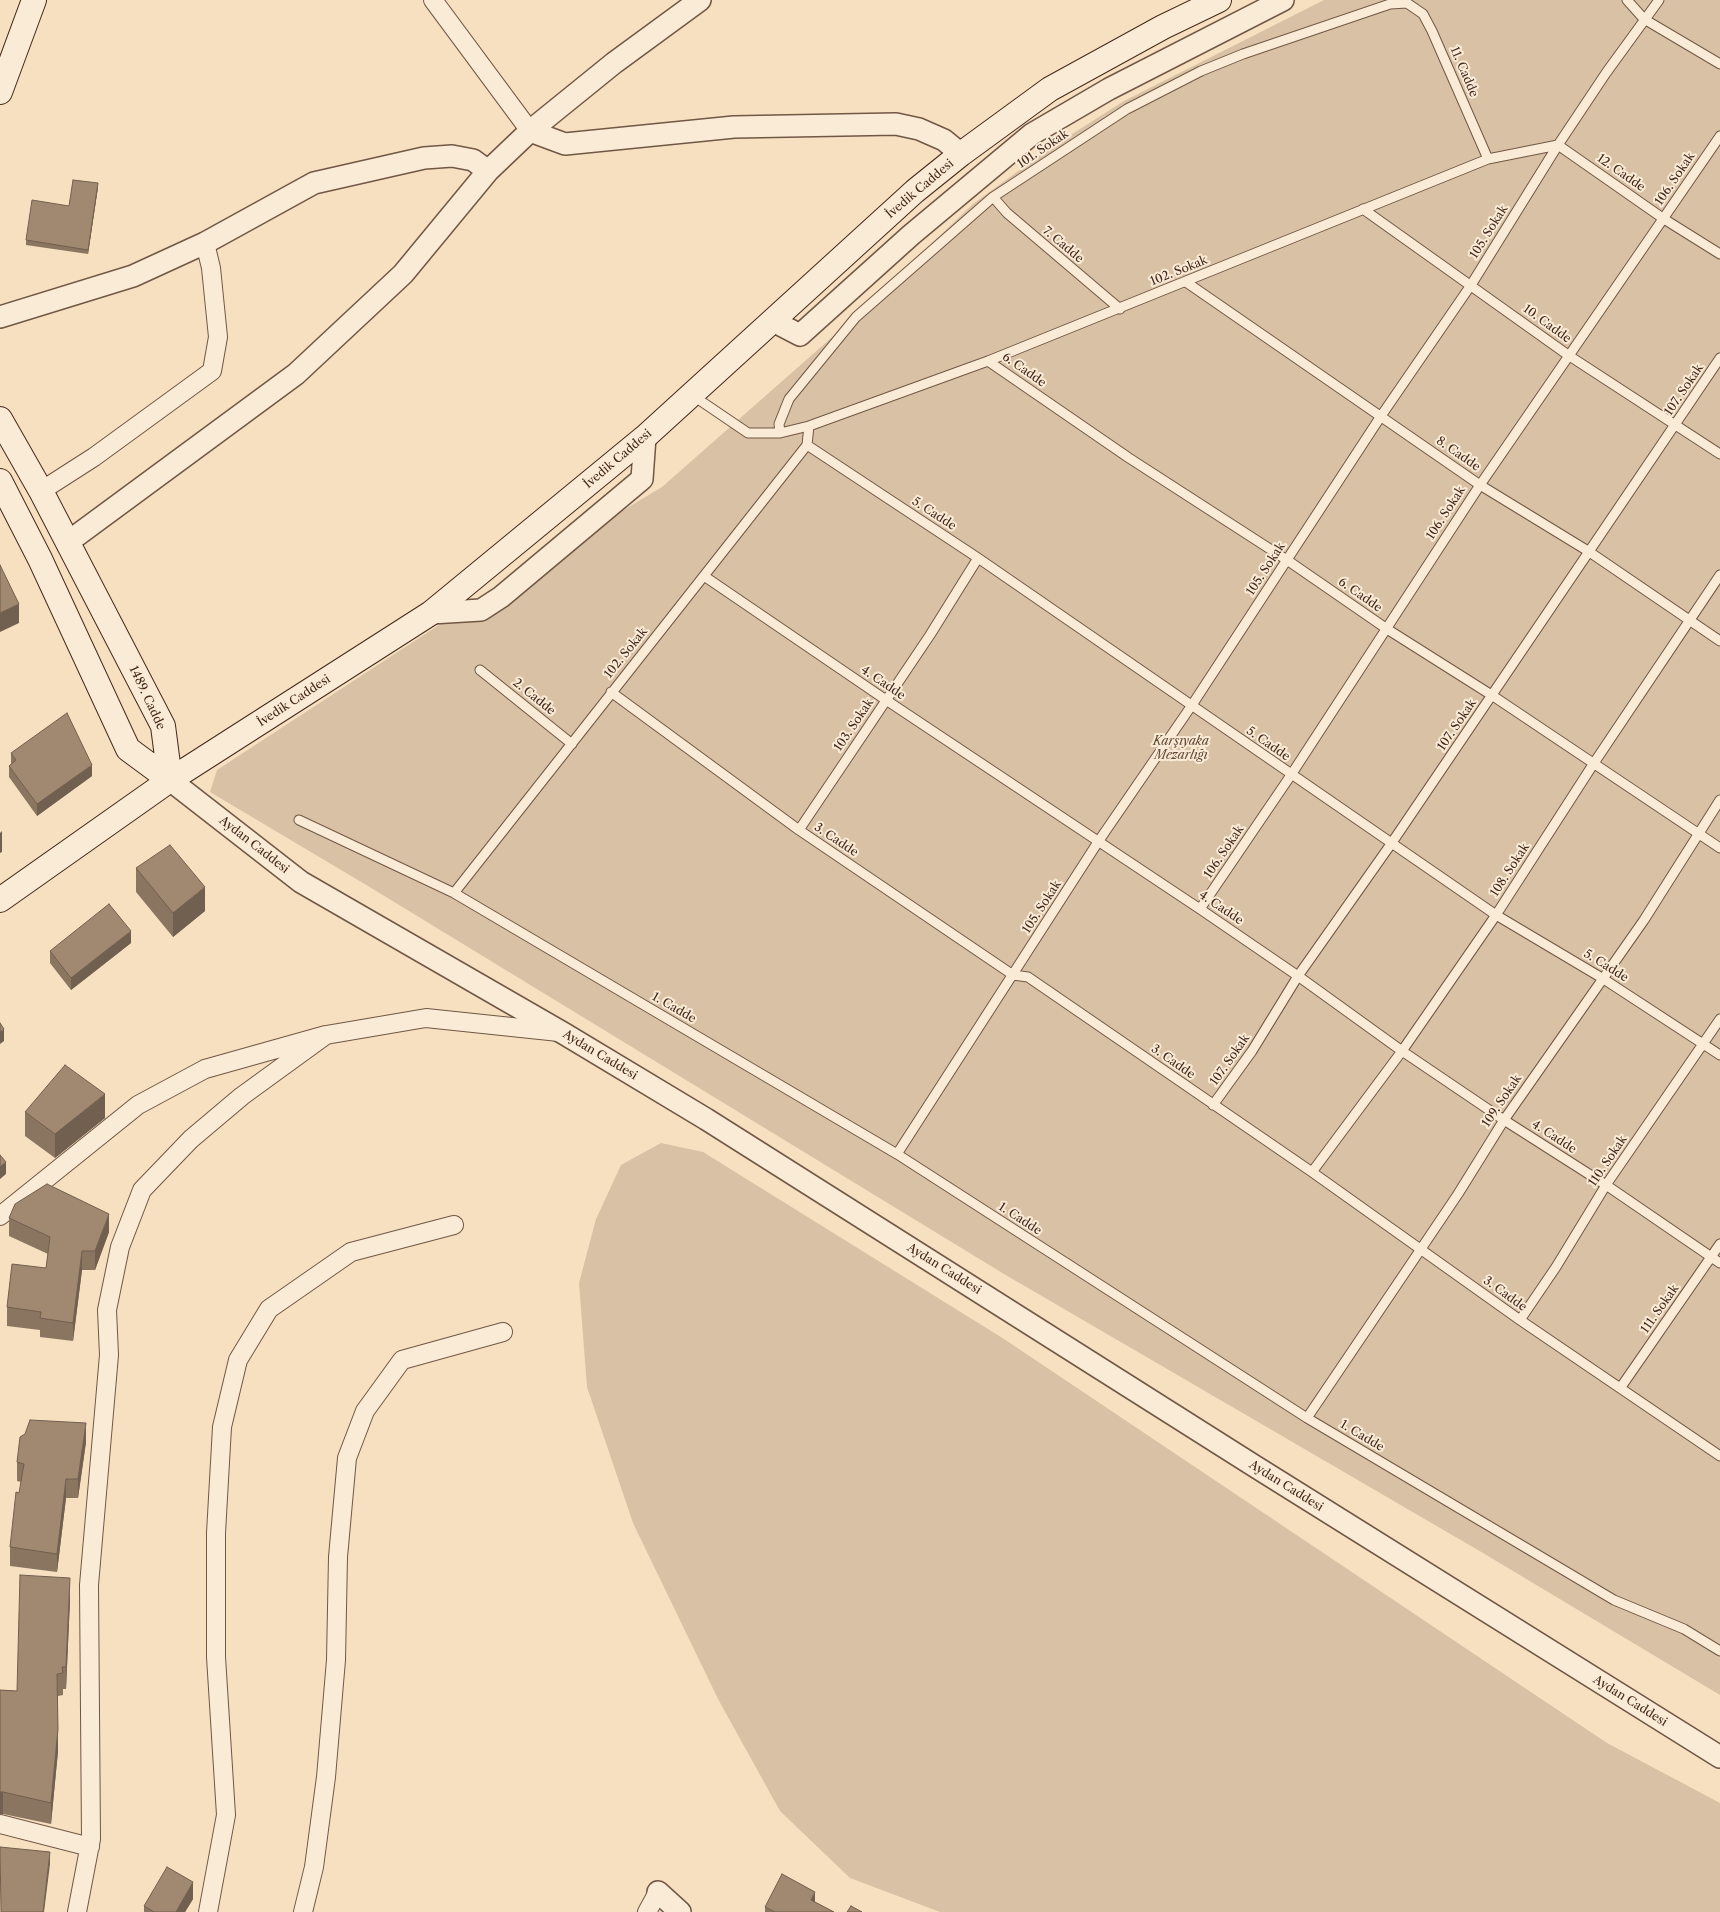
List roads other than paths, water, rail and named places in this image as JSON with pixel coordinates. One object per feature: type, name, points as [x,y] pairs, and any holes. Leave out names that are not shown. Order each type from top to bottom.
[{"type":"main road","points":[[0,92],[34,0]]},
{"type":"main road","name":"İvedik Caddesi","points":[[0,900],[170,780],[431,613],[645,437],[915,191],[961,154],[1050,89],[1163,27],[1219,0]]},
{"type":"main road","name":"1489. Cadde","points":[[0,419],[41,491],[163,726],[170,780]]},
{"type":"main road","points":[[0,481],[40,559],[128,749],[170,780]]},
{"type":"main road","points":[[40,559],[68,542]]},
{"type":"street","points":[[433,0],[530,131],[565,144],[734,127],[896,124],[919,129],[944,140],[961,154]]},
{"type":"street","points":[[68,542],[296,374],[403,274],[488,171],[530,131],[614,63],[700,0]]},
{"type":"street","points":[[773,321],[800,335],[935,215],[1032,134],[1109,89],[1283,0]]},
{"type":"street","points":[[1163,27],[1176,55]]},
{"type":"street","points":[[0,317],[133,276],[205,243],[314,183],[424,158],[452,156],[473,160],[488,171]]},
{"type":"street","points":[[915,191],[935,215]]},
{"type":"street","points":[[41,491],[94,457],[212,371],[218,337],[211,268],[205,243]]},
{"type":"street","points":[[431,613],[481,610],[500,597],[642,479],[645,437]]},
{"type":"street","name":"Aydan Caddesi","points":[[170,780],[301,882],[563,1033],[706,1119],[1273,1478],[1720,1757]]},
{"type":"street","points":[[0,1216],[138,1105],[205,1069],[326,1035],[426,1018],[563,1033]]},
{"type":"street","points":[[76,1912],[91,1840],[88,1584],[109,1355],[107,1310],[120,1246],[142,1190],[184,1145],[242,1096],[326,1035]]},
{"type":"street","points":[[208,1912],[226,1815],[216,1657],[216,1524],[222,1427],[238,1360],[269,1308],[351,1252],[454,1225]]},
{"type":"street","points":[[303,1912],[314,1867],[326,1777],[336,1660],[338,1557],[347,1458],[365,1411],[402,1360],[503,1332]]},
{"type":"street","points":[[0,1824],[90,1847]]},
{"type":"street","points":[[647,1912],[658,1892],[680,1912]]},
{"type":"lane","points":[[1627,0],[1644,18],[1720,64]]},
{"type":"lane","name":"105. Sokak","points":[[897,1154],[1098,842],[1192,705],[1381,416],[1471,284],[1558,145],[1658,0]]},
{"type":"lane","name":"11. Cadde","points":[[1408,3],[1423,14],[1432,30],[1488,159]]},
{"type":"lane","name":"101. Sokak","points":[[780,433],[780,424],[789,399],[856,317],[993,197],[1127,108],[1201,72],[1281,40],[1390,4],[1408,3]]},
{"type":"lane","name":"106. Sokak","points":[[1200,909],[1291,775],[1480,485],[1720,136]]},
{"type":"lane","name":"102. Sokak","points":[[691,395],[748,433],[780,433],[809,426],[988,361],[1488,159],[1558,145]]},
{"type":"lane","name":"12. Cadde","points":[[1558,145],[1664,219],[1720,254]]},
{"type":"lane","name":"7. Cadde","points":[[993,197],[1007,213],[1120,309]]},
{"type":"lane","name":"10. Cadde","points":[[1364,209],[1568,355],[1720,454]]},
{"type":"lane","name":"8. Cadde","points":[[1186,282],[1480,485],[1588,552],[1720,641]]},
{"type":"lane","name":"107. Sokak","points":[[1213,1105],[1252,1050],[1298,976],[1392,844],[1720,358]]},
{"type":"lane","name":"6. Cadde","points":[[988,361],[1129,458],[1287,560],[1387,629],[1594,763],[1720,848]]},
{"type":"lane","points":[[807,445],[809,426]]},
{"type":"lane","name":"102. Sokak","points":[[454,893],[807,445]]},
{"type":"lane","name":"5. Cadde","points":[[807,445],[978,558],[1496,915],[1602,978],[1720,1055]]},
{"type":"lane","name":"103. Sokak","points":[[799,830],[930,635],[978,558]]},
{"type":"lane","name":"108. Sokak","points":[[1312,1172],[1402,1050],[1496,915],[1594,763],[1720,575]]},
{"type":"lane","name":"4. Cadde","points":[[704,576],[886,700],[1200,909],[1504,1120],[1606,1185],[1720,1263]]},
{"type":"lane","name":"2. Cadde","points":[[480,670],[572,744]]},
{"type":"lane","name":"3. Cadde","points":[[611,692],[799,830],[1013,975],[1028,977],[1312,1172],[1520,1320],[1720,1456]]},
{"type":"lane","name":"109. Sokak","points":[[1307,1418],[1458,1194],[1504,1120],[1644,920],[1720,800]]},
{"type":"lane","name":"1. Cadde","points":[[299,820],[454,893],[897,1154],[1307,1418],[1614,1600],[1684,1630],[1720,1651]]},
{"type":"lane","name":"110. Sokak","points":[[1520,1320],[1556,1267],[1606,1185],[1720,1019]]},
{"type":"lane","name":"111. Sokak","points":[[1621,1387],[1720,1244]]},
{"type":"park label","name":"Karşıyaka Mezarlığı","points":[[1181,749]]}]
